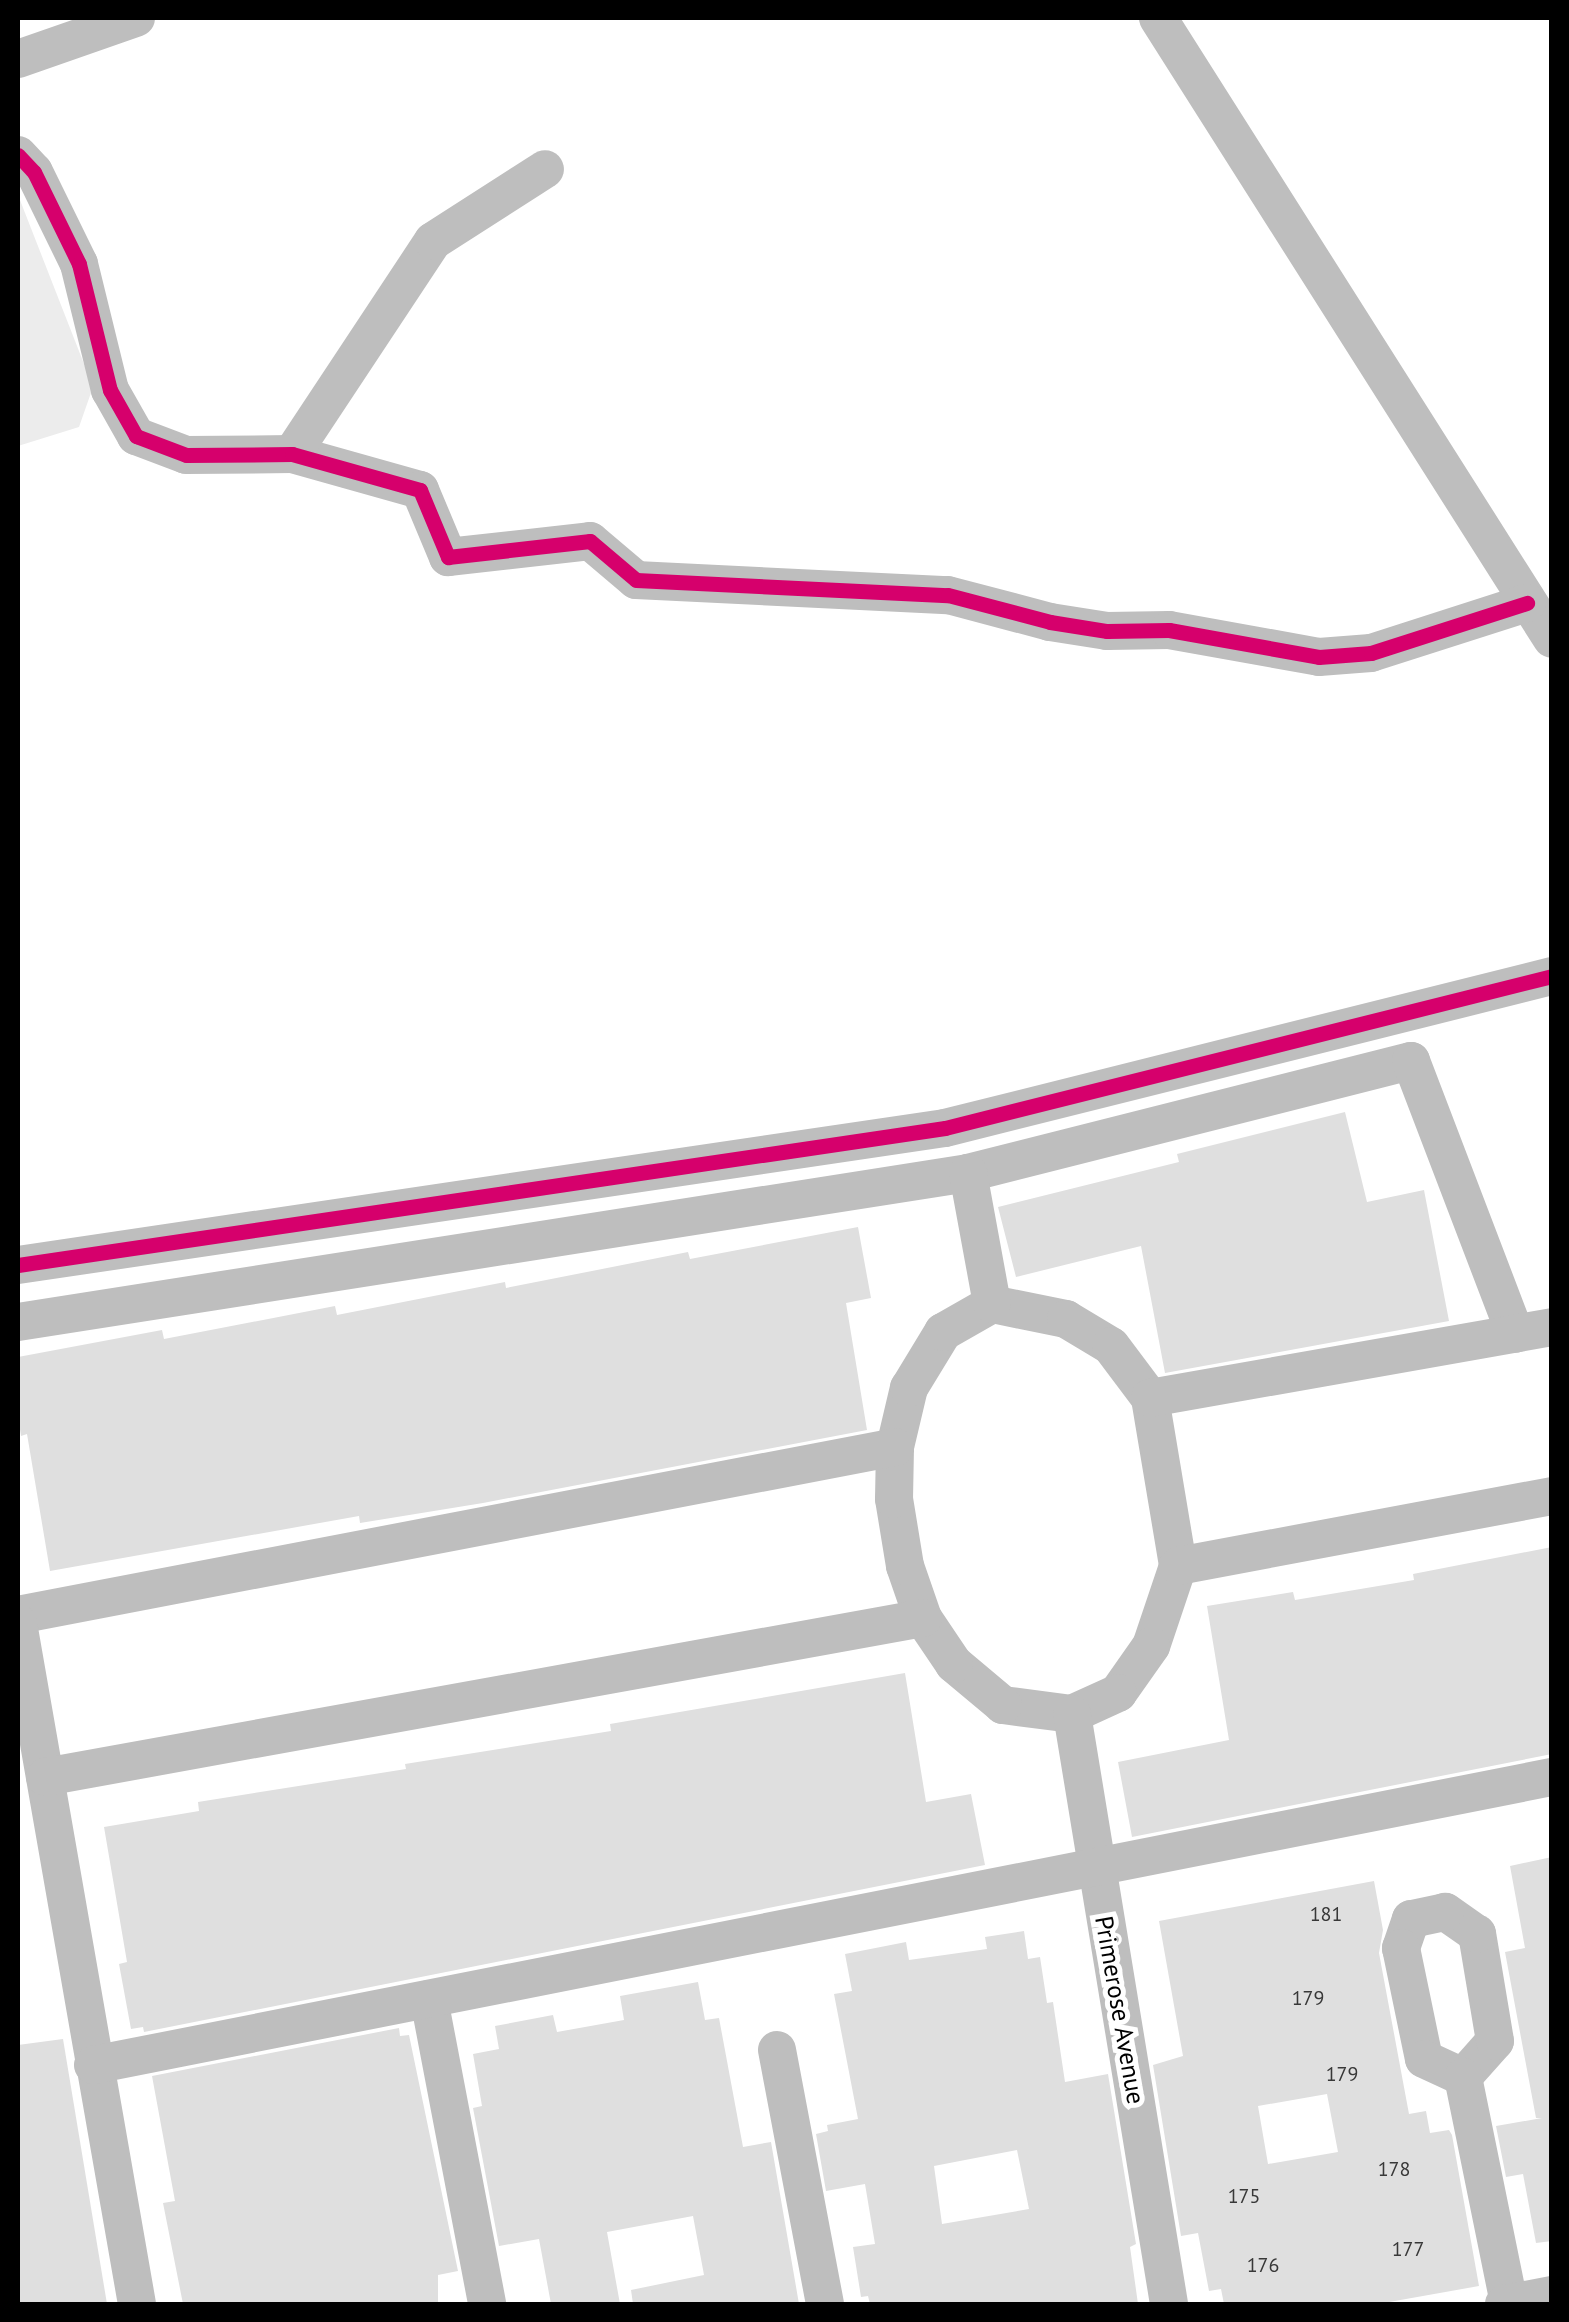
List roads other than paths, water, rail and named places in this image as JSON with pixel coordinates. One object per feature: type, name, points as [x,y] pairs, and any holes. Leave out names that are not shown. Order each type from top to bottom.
[{"type":"street","points":[[18,59],[136,18]]},
{"type":"street","points":[[1158,18],[1552,638]]},
{"type":"street","points":[[18,155],[34,172],[79,264],[110,390],[136,436],[186,455],[292,454],[420,490],[448,557],[590,540],[636,580],[948,595],[1050,622],[1107,631],[1169,630],[1319,657],[1371,653],[1527,603]]},
{"type":"street","points":[[292,454],[433,240],[545,169]]},
{"type":"street","points":[[18,1265],[945,1128],[1552,976]]},
{"type":"street","points":[[18,1322],[968,1173],[1411,1061],[1534,1330],[1150,1398]]},
{"type":"street","points":[[968,1173],[992,1304]]},
{"type":"street","points":[[992,1304],[1066,1319],[1110,1346],[1150,1398],[1178,1566],[1151,1646],[1118,1693],[1072,1714],[1003,1705],[954,1664],[923,1618],[902,1551],[894,1499],[895,1447],[909,1388],[942,1332],[992,1304]]},
{"type":"street","points":[[137,2304],[45,1777],[26,1723],[18,1619],[895,1447]]},
{"type":"street","points":[[1178,1566],[1552,1496]]},
{"type":"street","points":[[45,1777],[923,1618]]},
{"type":"street","name":"Primerose Avenue","points":[[1072,1714],[1170,2304]]},
{"type":"street","points":[[93,2066],[1552,1777]]},
{"type":"street","points":[[429,1999],[487,2304]]},
{"type":"street","points":[[777,2050],[825,2304]]},
{"type":"street","points":[[1463,2077],[1506,2304],[1552,2295]]}]
